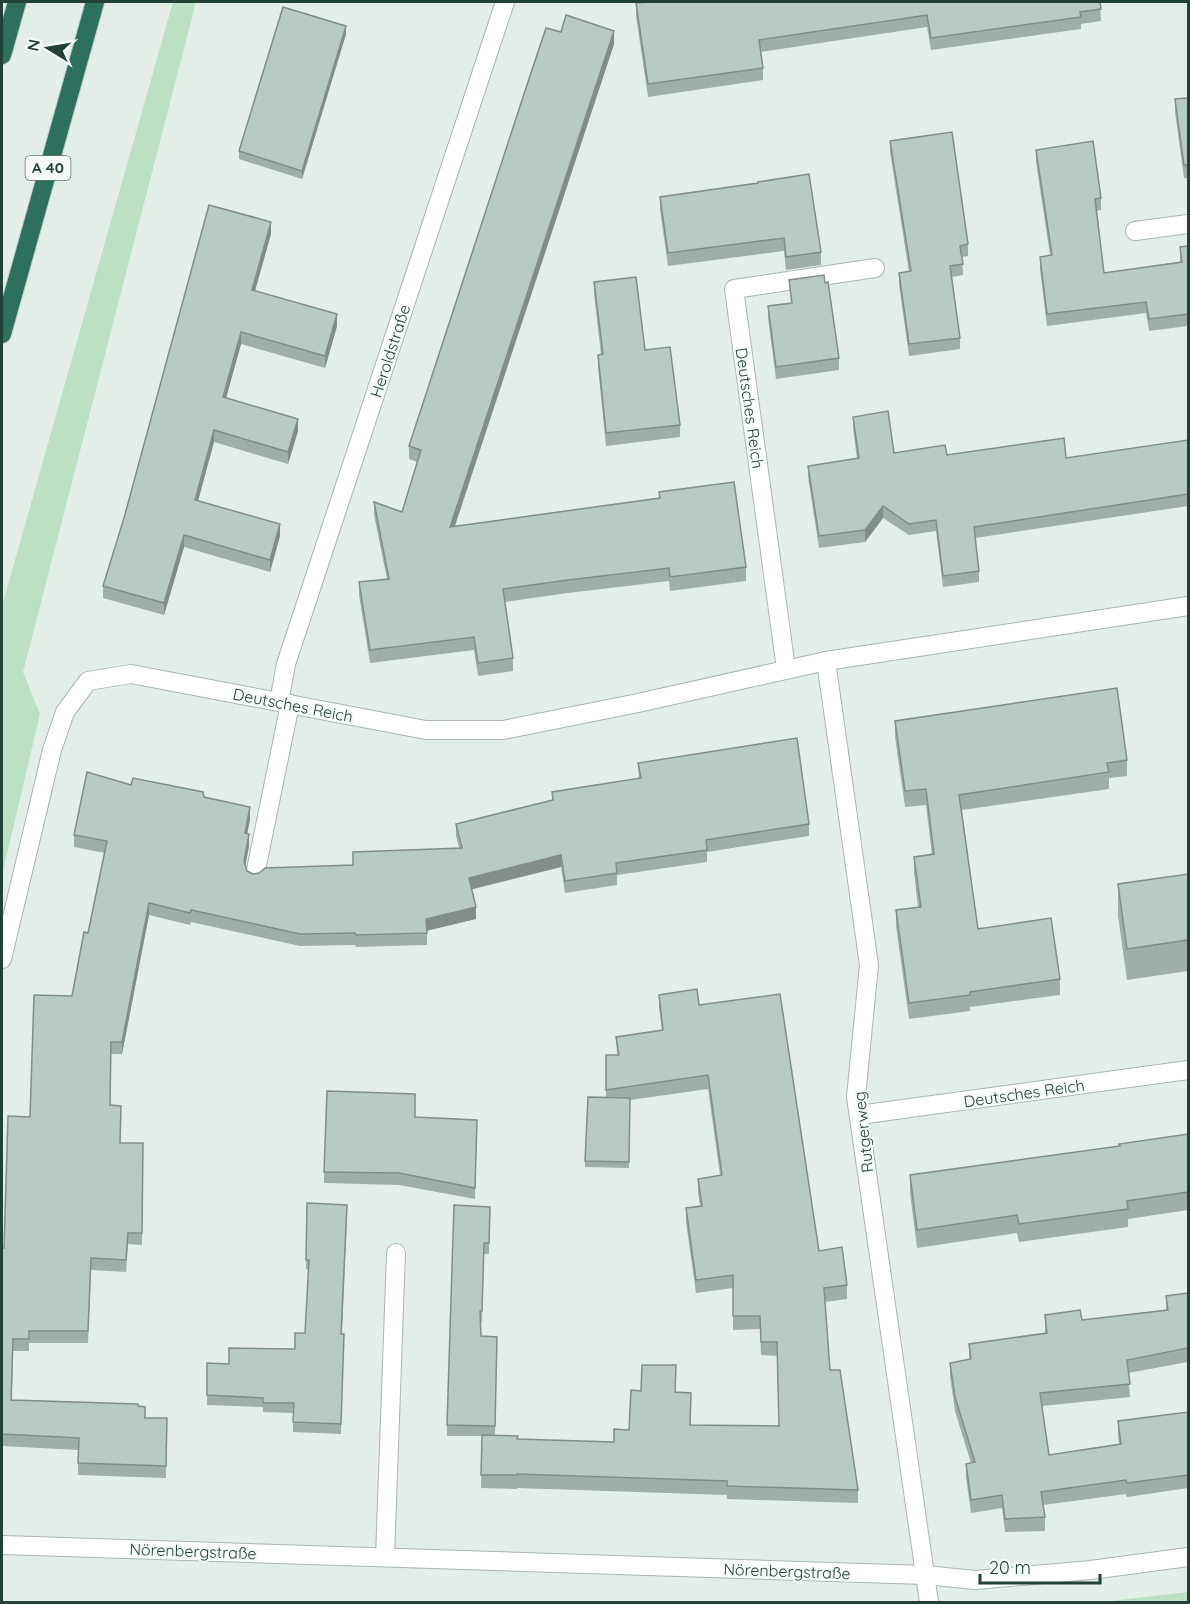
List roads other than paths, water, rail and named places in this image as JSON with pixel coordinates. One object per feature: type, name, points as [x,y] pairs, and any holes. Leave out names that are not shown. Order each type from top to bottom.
[{"type":"highway","points":[[2,55],[16,2]]},
{"type":"highway","name":"A 40","points":[[2,334],[95,2]]},
{"type":"street","name":"Heroldstraße","points":[[255,875],[284,703],[286,664],[505,2]]},
{"type":"street","points":[[1135,231],[1188,224]]},
{"type":"street","name":"Deutsches Reich","points":[[786,669],[734,289],[875,268]]},
{"type":"street","name":"Deutsches Reich","points":[[2,959],[52,750],[65,712],[88,681],[131,674],[426,730],[503,730],[826,661],[1188,606]]},
{"type":"street","name":"Rutgerweg","points":[[826,661],[869,965],[856,1097],[929,1602]]},
{"type":"street","name":"Deutsches Reich","points":[[859,1115],[1188,1070]]},
{"type":"street","points":[[385,1557],[396,1253]]},
{"type":"street","name":"Nörenbergstraße","points":[[2,1545],[925,1575],[975,1580],[1091,1570],[1188,1557]]}]
